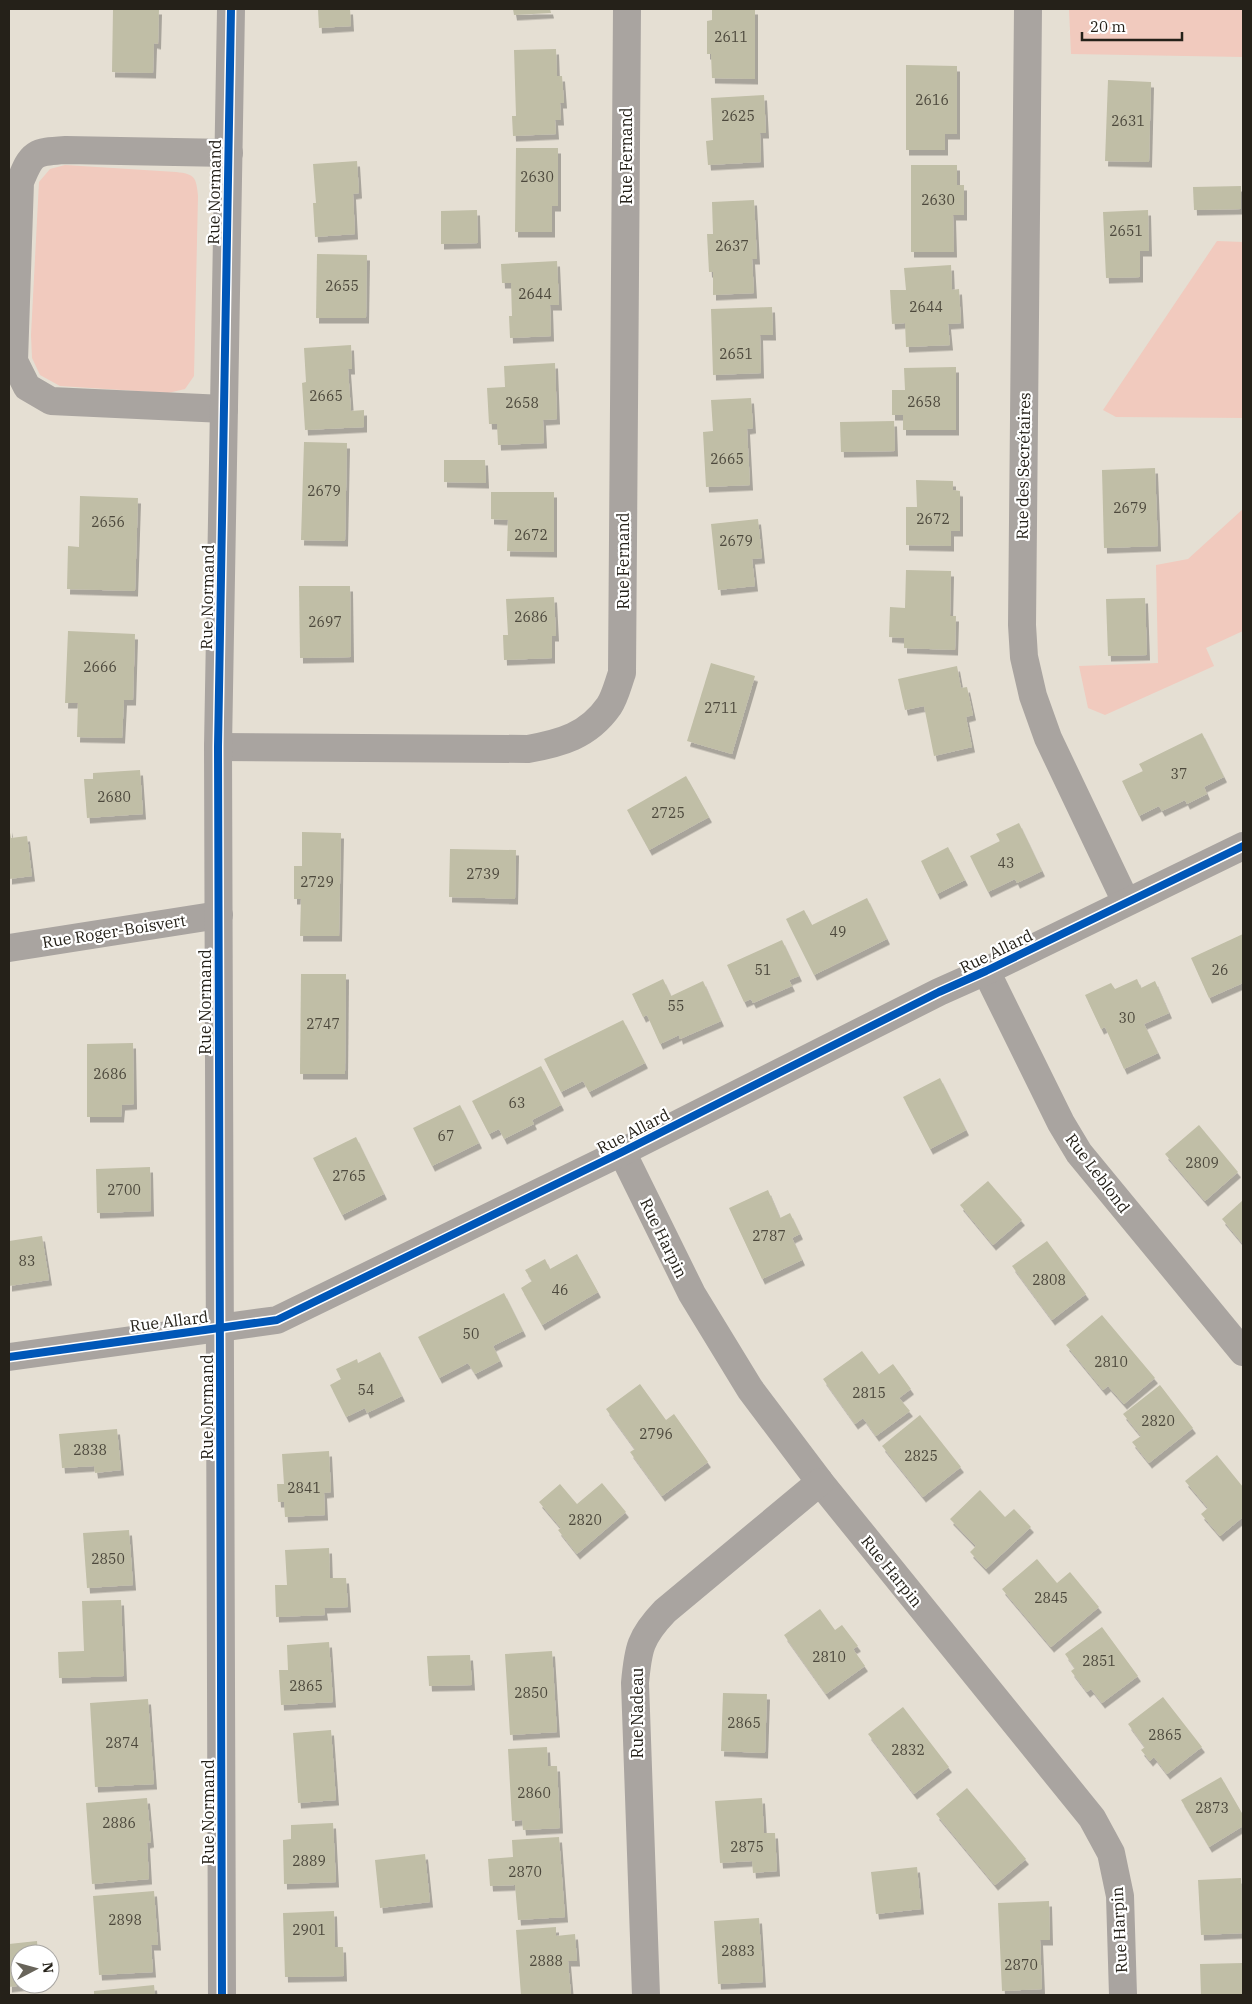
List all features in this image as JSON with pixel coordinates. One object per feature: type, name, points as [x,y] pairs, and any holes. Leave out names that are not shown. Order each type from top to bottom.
[{"type":"street","name":"Rue Normand","points":[[222,1995],[218,747],[231,9]]},
{"type":"street","name":"Rue Fernand","points":[[218,747],[528,750],[558,744],[589,729],[610,705],[622,673],[627,9]]},
{"type":"street","name":"Rue des Secrétaires","points":[[1028,9],[1022,615],[1024,657],[1033,696],[1048,738],[1126,902]]},
{"type":"street","name":"Rue Normand","points":[[224,409],[51,401],[27,388],[14,361],[20,182],[28,161],[41,152],[66,150],[229,153]]},
{"type":"street","name":"Rue Allard","points":[[9,1357],[277,1320],[622,1152],[939,992],[1243,846]]},
{"type":"street","name":"Rue Roger-Boisvert","points":[[9,948],[219,915]]},
{"type":"street","name":"Rue Leblond","points":[[986,971],[1061,1123],[1079,1153],[1243,1352]]},
{"type":"street","name":"Rue Harpin","points":[[622,1152],[692,1294],[750,1389],[820,1482],[1092,1818],[1111,1853],[1120,1896],[1123,1995]]},
{"type":"street","name":"Rue Nadeau","points":[[646,1995],[634,1683],[638,1652],[651,1626],[665,1611],[820,1482]]},
{"type":"shaded area","points":[[1069,9],[1243,9],[1243,57],[1071,54]]},
{"type":"shaded area","points":[[65,165],[176,172],[191,175],[195,181],[198,196],[194,376],[185,389],[168,393],[60,386],[40,375],[32,358],[31,335],[39,182],[50,169]]},
{"type":"shaded area","points":[[1217,241],[1243,242],[1243,418],[1116,417],[1103,410]]},
{"type":"shaded area","points":[[1243,509],[1243,631],[1206,648],[1214,666],[1105,715],[1088,708],[1079,666],[1158,663],[1156,565],[1188,559]]},
{"type":"building","points":[[113,9],[159,9],[158,44],[154,43],[153,73],[112,72]]},
{"type":"building","points":[[318,9],[350,9],[351,26],[319,28]]},
{"type":"building","points":[[513,9],[550,9],[551,13],[514,15]]},
{"type":"building","points":[[712,9],[755,9],[755,79],[712,78],[711,54],[707,54],[707,21],[712,20]]},
{"type":"building","points":[[556,49],[557,76],[562,76],[564,103],[560,103],[561,120],[555,120],[556,134],[513,136],[512,116],[516,116],[514,50]]},
{"type":"building","points":[[906,65],[957,66],[957,134],[945,134],[945,150],[906,150]]},
{"type":"building","points":[[1108,80],[1151,82],[1149,162],[1105,161]]},
{"type":"building","points":[[764,95],[766,133],[760,133],[761,162],[708,165],[706,141],[713,140],[711,98]]},
{"type":"building","points":[[516,148],[558,148],[558,206],[552,206],[552,232],[515,232]]},
{"type":"building","points":[[357,161],[359,193],[353,194],[355,234],[315,237],[313,203],[316,203],[313,164]]},
{"type":"building","points":[[911,165],[957,165],[957,185],[964,185],[964,215],[953,215],[954,252],[911,252]]},
{"type":"building","points":[[1241,186],[1241,209],[1194,210],[1193,187]]},
{"type":"building","points":[[754,200],[757,259],[752,259],[754,293],[713,295],[713,272],[709,272],[707,234],[713,234],[712,202]]},
{"type":"building","points":[[477,210],[478,243],[441,244],[441,211]]},
{"type":"building","points":[[1148,210],[1149,251],[1140,251],[1140,277],[1106,278],[1103,212]]},
{"type":"building","points":[[317,254],[367,255],[366,318],[316,318]]},
{"type":"building","points":[[557,261],[559,305],[550,305],[551,336],[510,338],[509,316],[512,316],[511,283],[502,283],[501,264]]},
{"type":"building","points":[[951,265],[952,290],[959,289],[961,323],[948,324],[950,345],[906,347],[905,323],[892,324],[890,290],[906,290],[904,268]]},
{"type":"building","points":[[772,307],[773,335],[760,335],[761,373],[713,375],[711,309]]},
{"type":"building","points":[[351,345],[352,369],[348,369],[351,411],[364,410],[364,427],[305,430],[302,383],[306,382],[304,348]]},
{"type":"building","points":[[555,363],[557,419],[543,420],[544,443],[498,445],[497,424],[489,424],[487,388],[505,387],[504,366]]},
{"type":"building","points":[[956,367],[956,430],[903,430],[903,415],[892,415],[892,390],[905,390],[904,368]]},
{"type":"building","points":[[751,398],[753,428],[747,429],[750,485],[706,487],[703,432],[713,431],[711,400]]},
{"type":"building","points":[[894,421],[895,451],[841,452],[840,422]]},
{"type":"building","points":[[304,442],[347,443],[345,541],[301,540]]},
{"type":"building","points":[[444,460],[485,460],[486,483],[444,482]]},
{"type":"building","points":[[1155,468],[1158,546],[1104,548],[1102,470]]},
{"type":"building","points":[[916,480],[953,481],[953,490],[960,491],[960,531],[951,531],[951,546],[906,545],[906,507],[917,507]]},
{"type":"building","points":[[491,492],[554,492],[554,552],[507,551],[508,520],[491,519]]},
{"type":"building","points":[[80,496],[138,498],[135,591],[67,589],[68,546],[79,547]]},
{"type":"building","points":[[758,519],[762,558],[752,559],[755,586],[718,590],[711,524]]},
{"type":"building","points":[[906,570],[951,571],[950,616],[956,616],[955,650],[904,648],[904,638],[889,637],[890,607],[905,608]]},
{"type":"building","points":[[299,586],[350,586],[351,657],[300,658]]},
{"type":"building","points":[[554,597],[556,636],[552,636],[552,658],[504,660],[503,635],[508,635],[506,599]]},
{"type":"building","points":[[1145,598],[1147,655],[1108,656],[1106,599]]},
{"type":"building","points":[[68,631],[135,634],[133,700],[124,700],[122,738],[77,737],[78,703],[65,703]]},
{"type":"building","points":[[711,663],[755,676],[732,754],[687,741]]},
{"type":"building","points":[[957,666],[961,688],[967,687],[973,715],[966,717],[972,747],[934,756],[924,706],[905,710],[898,679]]},
{"type":"building","points":[[1202,733],[1224,777],[1204,787],[1207,794],[1187,804],[1185,800],[1162,811],[1159,806],[1139,816],[1122,781],[1143,771],[1139,764]]},
{"type":"building","points":[[140,770],[143,814],[87,818],[84,779],[93,779],[93,773]]},
{"type":"building","points":[[686,776],[709,817],[649,850],[627,810]]},
{"type":"building","points":[[1019,823],[1042,871],[1017,883],[1015,879],[988,892],[970,856],[1000,841],[996,834]]},
{"type":"building","points":[[9,827],[11,838],[27,836],[32,876],[9,879]]},
{"type":"building","points":[[302,832],[341,833],[339,936],[300,936],[301,899],[294,899],[294,866],[302,866]]},
{"type":"building","points":[[948,847],[965,880],[937,894],[921,861]]},
{"type":"building","points":[[450,849],[516,850],[515,899],[449,897]]},
{"type":"building","points":[[867,898],[887,939],[814,975],[786,919],[804,910],[812,925]]},
{"type":"building","points":[[1243,934],[1243,983],[1209,998],[1191,958]]},
{"type":"building","points":[[782,940],[799,976],[789,980],[792,986],[753,1003],[751,999],[744,1002],[727,965]]},
{"type":"building","points":[[301,974],[346,974],[345,1074],[300,1074]]},
{"type":"building","points":[[663,979],[671,996],[703,981],[721,1021],[680,1039],[679,1035],[660,1044],[647,1015],[643,1017],[632,994]]},
{"type":"building","points":[[1137,979],[1141,988],[1155,981],[1169,1013],[1144,1024],[1158,1053],[1124,1069],[1105,1027],[1101,1029],[1085,995],[1111,983],[1115,989]]},
{"type":"building","points":[[623,1020],[645,1063],[589,1092],[583,1081],[561,1092],[544,1059]]},
{"type":"building","points":[[133,1043],[134,1104],[122,1105],[121,1117],[87,1117],[87,1044]]},
{"type":"building","points":[[541,1066],[561,1105],[532,1120],[534,1124],[504,1139],[499,1129],[489,1134],[472,1101]]},
{"type":"building","points":[[940,1078],[966,1130],[930,1149],[903,1097]]},
{"type":"building","points":[[460,1105],[479,1143],[432,1166],[413,1128]]},
{"type":"building","points":[[1199,1125],[1238,1172],[1205,1201],[1165,1154]]},
{"type":"building","points":[[356,1137],[384,1194],[342,1215],[313,1158]]},
{"type":"building","points":[[150,1167],[151,1211],[97,1213],[96,1169]]},
{"type":"building","points":[[988,1181],[1022,1220],[993,1245],[960,1205]]},
{"type":"building","points":[[768,1190],[780,1218],[790,1213],[800,1234],[792,1238],[802,1260],[762,1279],[729,1208]]},
{"type":"building","points":[[1243,1200],[1243,1244],[1222,1219]]},
{"type":"building","points":[[42,1236],[49,1280],[9,1286],[9,1241]]},
{"type":"building","points":[[1047,1241],[1086,1294],[1052,1320],[1012,1266]]},
{"type":"building","points":[[577,1254],[598,1292],[542,1325],[521,1288],[532,1281],[525,1270],[545,1259],[550,1269]]},
{"type":"building","points":[[504,1293],[523,1331],[493,1346],[500,1361],[475,1374],[468,1363],[439,1378],[418,1337]]},
{"type":"building","points":[[1102,1315],[1155,1378],[1124,1404],[1108,1386],[1103,1390],[1066,1345]]},
{"type":"building","points":[[862,1351],[879,1374],[893,1364],[911,1389],[899,1398],[910,1411],[876,1436],[863,1418],[855,1424],[823,1379]]},
{"type":"building","points":[[380,1352],[402,1396],[367,1413],[365,1408],[346,1417],[330,1385],[341,1379],[336,1369],[357,1359],[358,1363]]},
{"type":"building","points":[[640,1384],[666,1420],[674,1414],[708,1462],[662,1496],[630,1452],[635,1449],[606,1409]]},
{"type":"building","points":[[1160,1385],[1193,1428],[1149,1463],[1132,1442],[1141,1436],[1123,1414]]},
{"type":"building","points":[[920,1415],[961,1467],[923,1497],[882,1446]]},
{"type":"building","points":[[117,1429],[121,1470],[95,1473],[94,1466],[62,1468],[59,1434]]},
{"type":"building","points":[[329,1451],[331,1492],[324,1493],[325,1515],[285,1517],[284,1502],[278,1502],[277,1484],[284,1484],[282,1454]]},
{"type":"building","points":[[1217,1455],[1243,1487],[1243,1517],[1220,1536],[1201,1514],[1208,1508],[1185,1481]]},
{"type":"building","points":[[602,1483],[626,1512],[577,1554],[558,1530],[561,1528],[539,1502],[560,1484],[577,1504]]},
{"type":"building","points":[[980,1490],[1005,1517],[1014,1509],[1031,1527],[986,1569],[970,1552],[976,1546],[950,1519]]},
{"type":"building","points":[[129,1530],[133,1585],[87,1588],[83,1533]]},
{"type":"building","points":[[329,1548],[330,1578],[346,1578],[348,1607],[324,1608],[325,1615],[276,1617],[275,1585],[287,1585],[285,1550]]},
{"type":"building","points":[[1037,1559],[1057,1583],[1070,1572],[1099,1607],[1051,1647],[1002,1589]]},
{"type":"building","points":[[121,1600],[124,1676],[59,1678],[58,1652],[84,1651],[82,1601]]},
{"type":"building","points":[[820,1609],[835,1630],[842,1625],[858,1646],[853,1649],[865,1666],[826,1694],[784,1635]]},
{"type":"building","points":[[1102,1627],[1138,1676],[1102,1703],[1091,1689],[1087,1692],[1071,1671],[1075,1668],[1065,1654]]},
{"type":"building","points":[[329,1642],[333,1702],[281,1705],[279,1670],[288,1670],[287,1645]]},
{"type":"building","points":[[552,1651],[557,1732],[510,1735],[505,1654]]},
{"type":"building","points":[[470,1655],[472,1685],[429,1686],[427,1656]]},
{"type":"building","points":[[723,1693],[767,1694],[765,1753],[721,1751]]},
{"type":"building","points":[[1163,1697],[1202,1747],[1167,1774],[1154,1757],[1150,1761],[1141,1750],[1145,1747],[1128,1724]]},
{"type":"building","points":[[148,1699],[154,1784],[95,1787],[90,1703]]},
{"type":"building","points":[[903,1707],[949,1767],[914,1794],[868,1734]]},
{"type":"building","points":[[331,1730],[336,1800],[298,1803],[293,1733]]},
{"type":"building","points":[[547,1747],[548,1766],[557,1766],[560,1828],[523,1830],[522,1820],[512,1821],[508,1749]]},
{"type":"building","points":[[1221,1777],[1243,1815],[1243,1826],[1209,1847],[1181,1800]]},
{"type":"building","points":[[967,1788],[1026,1859],[995,1885],[936,1814]]},
{"type":"building","points":[[147,1798],[151,1842],[147,1843],[149,1879],[92,1884],[86,1803]]},
{"type":"building","points":[[762,1798],[764,1833],[775,1833],[777,1871],[753,1873],[752,1861],[720,1863],[715,1801]]},
{"type":"building","points":[[333,1823],[336,1882],[284,1884],[283,1840],[291,1839],[291,1825]]},
{"type":"building","points":[[559,1837],[565,1917],[518,1920],[515,1885],[490,1886],[488,1859],[513,1857],[512,1840]]},
{"type":"building","points":[[425,1854],[430,1902],[380,1908],[375,1860]]},
{"type":"building","points":[[917,1867],[921,1909],[876,1914],[871,1872]]},
{"type":"building","points":[[1241,1878],[1243,1933],[1201,1935],[1198,1880]]},
{"type":"building","points":[[154,1891],[158,1945],[151,1945],[153,1972],[99,1975],[93,1896]]},
{"type":"building","points":[[1049,1901],[1050,1940],[1040,1940],[1042,1989],[1002,1991],[998,1903]]},
{"type":"building","points":[[334,1911],[335,1947],[343,1947],[344,1976],[285,1977],[283,1913]]},
{"type":"building","points":[[759,1918],[763,1982],[718,1984],[714,1921]]},
{"type":"building","points":[[556,1927],[556,1936],[575,1934],[577,1961],[568,1961],[571,1995],[521,1995],[516,1930]]},
{"type":"building","points":[[37,1941],[37,1944],[10,1944],[9,1987],[9,1944]]},
{"type":"building","points":[[1243,1963],[1243,1995],[1201,1995],[1200,1964]]},
{"type":"building","points":[[154,1985],[155,1995],[94,1995],[94,1991]]},
{"type":"cycle path","points":[[222,1995],[218,747],[231,9]]},
{"type":"cycle path","points":[[9,1357],[277,1320],[622,1152],[939,992],[1243,846]]}]
